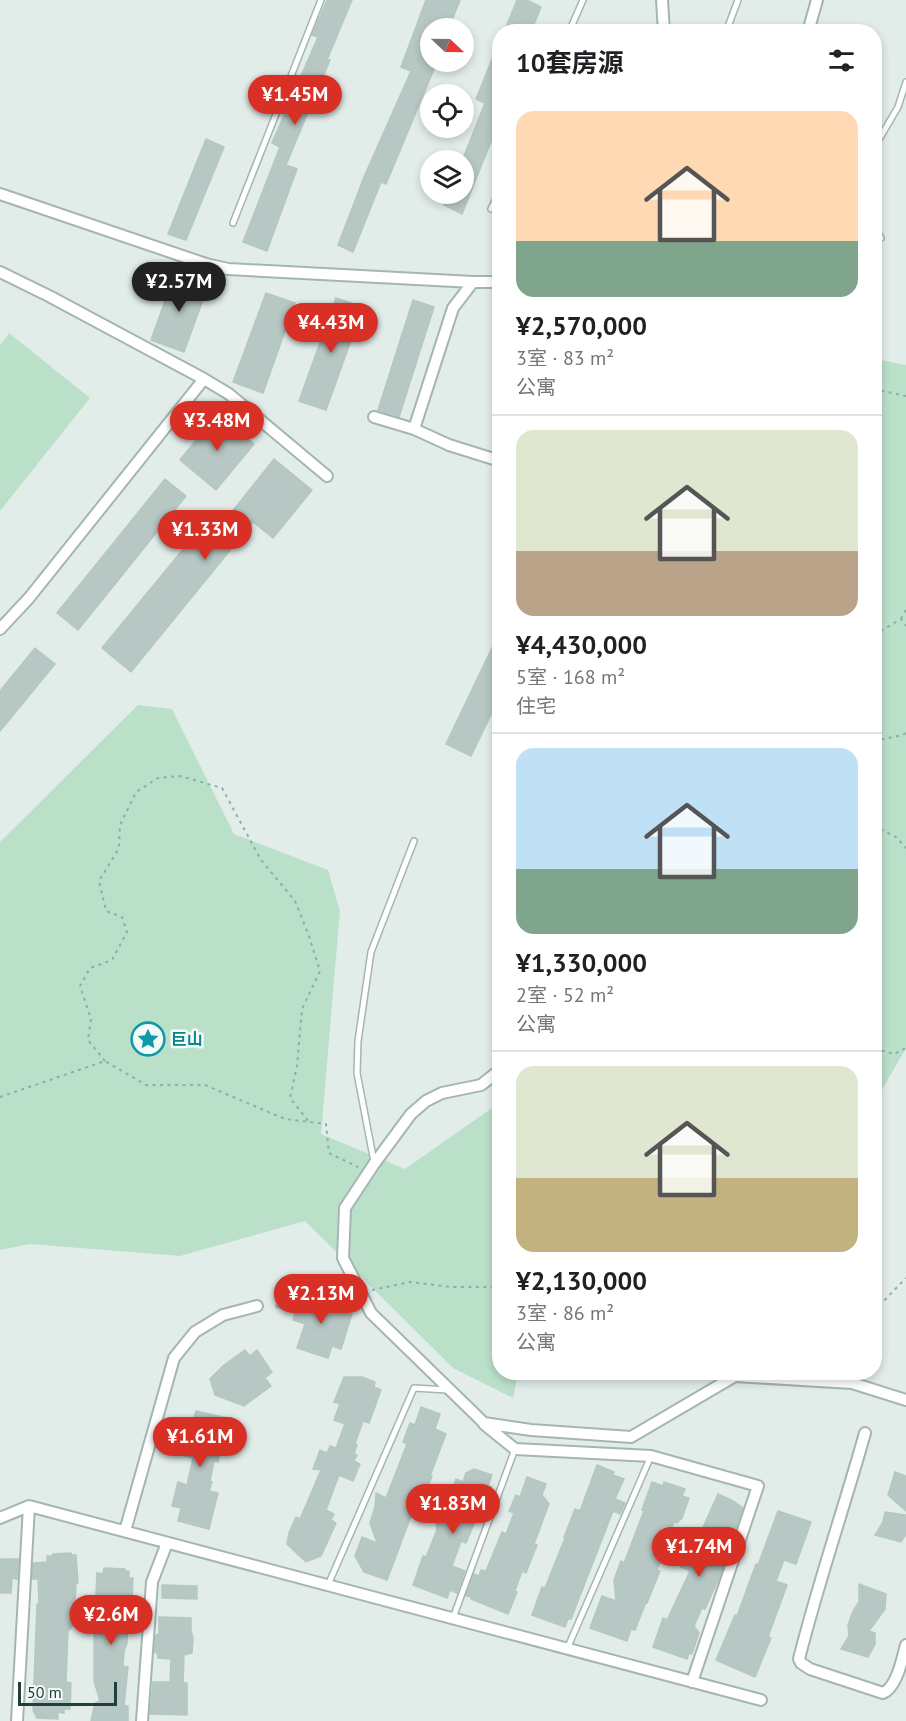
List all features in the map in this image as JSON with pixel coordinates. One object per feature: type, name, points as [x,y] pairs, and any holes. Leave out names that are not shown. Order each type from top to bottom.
[{"type":"street","points":[[662,0],[664,24]]},
{"type":"street","points":[[810,24],[817,0]]},
{"type":"street","points":[[0,194],[207,264],[228,269],[492,282]]},
{"type":"street","points":[[0,272],[49,296],[229,394],[327,476]]},
{"type":"street","points":[[414,429],[453,308],[473,282]]},
{"type":"street","points":[[0,629],[29,598],[204,379]]},
{"type":"street","points":[[374,417],[414,429],[449,445],[492,458]]},
{"type":"street","points":[[492,1076],[481,1085],[442,1092],[426,1101],[411,1114],[345,1208],[343,1258],[371,1313],[484,1423],[515,1449],[651,1456],[758,1486],[692,1682]]},
{"type":"street","points":[[125,1532],[174,1358],[195,1332],[223,1315],[257,1306]]},
{"type":"street","points":[[484,1423],[531,1430],[631,1437],[728,1380]]},
{"type":"street","points":[[802,1380],[852,1383],[906,1400]]},
{"type":"street","points":[[865,1433],[799,1659],[810,1670],[883,1693],[894,1684],[906,1645]]},
{"type":"street","points":[[17,1721],[30,1506]]},
{"type":"street","points":[[0,1518],[30,1506],[761,1700]]},
{"type":"street","points":[[142,1721],[152,1582],[167,1543]]},
{"type":"lane","points":[[233,223],[321,0]]},
{"type":"lane","points":[[572,24],[583,0]]},
{"type":"lane","points":[[729,24],[738,0]]},
{"type":"lane","points":[[882,134],[897,107],[906,82]]},
{"type":"lane","points":[[371,1168],[357,1073],[358,1041],[370,952],[414,841]]},
{"type":"lane","points":[[328,1585],[414,1388],[450,1390]]},
{"type":"lane","points":[[453,1618],[515,1449]]},
{"type":"lane","points":[[567,1649],[651,1456]]},
{"type":"path","points":[[882,391],[906,396]]},
{"type":"path","points":[[882,630],[902,619],[906,610]]},
{"type":"path","points":[[902,619],[906,626]]},
{"type":"path","points":[[882,739],[906,733]]},
{"type":"path","points":[[309,1122],[290,1098],[297,1066],[302,1009],[320,970],[295,901],[261,860],[222,788],[180,776],[158,778],[136,792],[120,825],[119,848],[99,881],[106,911],[122,917],[127,932],[112,960],[90,968],[80,986],[91,1019],[88,1040],[105,1061],[146,1085],[205,1085],[285,1119],[309,1122],[326,1124],[329,1153],[371,1168]]},
{"type":"path","points":[[882,830],[896,837],[906,848]]},
{"type":"path","points":[[882,1051],[894,1054],[906,1048]]},
{"type":"path","points":[[0,1097],[105,1061]]},
{"type":"path","points":[[882,1303],[906,1278]]},
{"type":"path","points":[[360,1292],[410,1282],[451,1287],[492,1287]]},
{"type":"green space","points":[[9,333],[90,398],[0,511],[0,345]]},
{"type":"green space","points":[[882,360],[906,365],[906,1048],[882,1090]]},
{"type":"green space","points":[[138,705],[172,709],[234,834],[328,870],[340,911],[321,1134],[405,1169],[492,1108],[492,1380],[517,1380],[513,1398],[453,1368],[305,1221],[180,1256],[30,1244],[0,1250],[0,842]]},
{"type":"building","points":[[327,0],[352,0],[327,60],[330,60],[286,165],[297,169],[267,251],[243,242],[280,147],[272,143],[318,37],[312,35]]},
{"type":"building","points":[[426,0],[460,0],[453,18],[420,18],[420,72],[433,72],[428,84],[420,84],[420,103],[386,184],[381,182],[353,252],[338,245],[364,177],[411,71],[401,67]]},
{"type":"building","points":[[517,0],[527,0],[541,7],[534,24],[507,24]]},
{"type":"building","points":[[492,59],[492,139],[474,184],[474,150],[466,150],[471,138],[474,138],[474,131],[485,103],[476,99]]},
{"type":"building","points":[[206,139],[224,147],[186,240],[168,234]]},
{"type":"building","points":[[444,204],[466,204],[462,214]]},
{"type":"building","points":[[175,273],[208,286],[184,352],[151,340]]},
{"type":"building","points":[[266,293],[295,303],[263,393],[233,382]]},
{"type":"building","points":[[336,298],[363,307],[326,410],[299,401]]},
{"type":"building","points":[[413,300],[434,307],[399,417],[378,410]]},
{"type":"building","points":[[217,414],[254,444],[216,490],[180,460]]},
{"type":"building","points":[[274,459],[312,490],[273,538],[253,522],[131,672],[102,648],[212,514],[223,523]]},
{"type":"building","points":[[165,479],[186,496],[78,630],[57,613]]},
{"type":"building","points":[[35,648],[55,664],[0,731],[0,691]]},
{"type":"building","points":[[492,648],[492,713],[471,756],[446,744]]},
{"type":"building","points":[[313,1294],[345,1305],[343,1311],[352,1314],[341,1349],[332,1346],[328,1358],[297,1348],[305,1324],[293,1320],[295,1313],[276,1307],[276,1305],[309,1305]]},
{"type":"building","points":[[245,1350],[250,1356],[257,1350],[272,1372],[265,1378],[271,1386],[244,1406],[215,1395],[210,1379],[224,1365]]},
{"type":"building","points":[[344,1377],[362,1377],[375,1382],[374,1387],[381,1390],[369,1423],[363,1421],[355,1444],[357,1445],[354,1454],[357,1455],[354,1461],[360,1464],[353,1481],[339,1475],[326,1510],[334,1514],[331,1520],[336,1523],[321,1556],[306,1562],[287,1544],[289,1533],[296,1517],[300,1519],[321,1470],[313,1469],[320,1450],[327,1453],[330,1446],[336,1448],[345,1424],[334,1420],[340,1404],[334,1402]]},
{"type":"building","points":[[421,1407],[440,1414],[435,1429],[446,1434],[427,1489],[422,1487],[387,1580],[364,1572],[355,1556],[362,1537],[377,1543],[370,1523],[376,1493],[386,1498],[407,1444],[403,1442],[410,1423],[415,1425]]},
{"type":"building","points":[[196,1411],[227,1418],[216,1426],[228,1429],[223,1451],[220,1452],[218,1462],[214,1461],[210,1481],[212,1482],[209,1491],[218,1493],[209,1529],[178,1521],[181,1508],[172,1506],[178,1482],[187,1485],[193,1458],[180,1455],[185,1435],[175,1433],[178,1422],[192,1425]]},
{"type":"building","points":[[597,1465],[624,1479],[615,1499],[625,1503],[620,1514],[613,1511],[571,1619],[568,1619],[565,1627],[532,1615],[542,1587],[545,1588],[575,1509],[580,1511]]},
{"type":"building","points":[[474,1469],[492,1475],[488,1486],[491,1487],[466,1543],[461,1541],[452,1566],[465,1571],[457,1593],[450,1590],[447,1598],[413,1585],[423,1556],[426,1557],[437,1530],[436,1521],[443,1520],[456,1479],[463,1482],[466,1473]]},
{"type":"building","points":[[895,1472],[906,1476],[906,1511],[888,1495]]},
{"type":"building","points":[[527,1477],[546,1484],[542,1495],[549,1504],[534,1544],[537,1545],[526,1573],[522,1571],[508,1614],[466,1596],[474,1574],[479,1576],[481,1570],[486,1571],[502,1532],[506,1534],[514,1513],[509,1511],[516,1495],[520,1497]]},
{"type":"building","points":[[652,1482],[663,1486],[664,1482],[685,1489],[682,1496],[689,1498],[682,1518],[677,1523],[674,1522],[667,1539],[671,1545],[665,1549],[657,1570],[660,1571],[647,1603],[635,1630],[631,1629],[627,1641],[590,1628],[602,1596],[616,1601],[614,1580],[621,1561],[624,1563],[644,1511],[642,1510]]},
{"type":"building","points":[[718,1494],[743,1508],[725,1550],[728,1551],[720,1576],[705,1609],[702,1608],[694,1626],[699,1633],[692,1654],[689,1653],[687,1659],[653,1647],[663,1618],[667,1620],[690,1571],[681,1567],[695,1532],[700,1534]]},
{"type":"building","points":[[778,1511],[811,1522],[796,1564],[784,1560],[776,1581],[787,1585],[768,1637],[771,1638],[755,1677],[716,1660],[735,1615],[737,1616]]},
{"type":"building","points":[[885,1512],[906,1515],[906,1534],[901,1542],[875,1535],[883,1522]]},
{"type":"building","points":[[71,1553],[71,1555],[76,1555],[78,1583],[76,1583],[74,1625],[68,1631],[66,1682],[71,1683],[70,1709],[64,1709],[64,1713],[58,1712],[58,1719],[37,1718],[33,1710],[37,1604],[39,1604],[38,1579],[32,1579],[33,1563],[47,1562],[47,1556],[53,1556],[53,1554]]},
{"type":"building","points":[[0,1559],[19,1559],[17,1579],[12,1578],[11,1593],[0,1593]]},
{"type":"building","points":[[104,1568],[125,1569],[124,1571],[129,1571],[129,1578],[133,1578],[132,1597],[123,1596],[122,1616],[128,1617],[123,1666],[128,1667],[124,1706],[128,1706],[128,1721],[91,1721],[95,1703],[100,1701],[94,1681],[94,1644],[95,1617],[103,1617],[103,1595],[96,1594],[97,1573],[103,1574]]},
{"type":"building","points":[[859,1584],[886,1594],[885,1609],[869,1631],[875,1633],[875,1644],[868,1657],[841,1649],[849,1636],[848,1625],[859,1602]]},
{"type":"building","points":[[162,1585],[197,1586],[197,1599],[162,1598]]},
{"type":"building","points":[[159,1617],[191,1618],[192,1653],[184,1655],[183,1683],[187,1683],[187,1715],[150,1714],[153,1682],[170,1682],[171,1659],[158,1658],[157,1653],[154,1652],[156,1635],[159,1634]]},
{"type":"place","name":"巨山","points":[[148,1039]]}]
